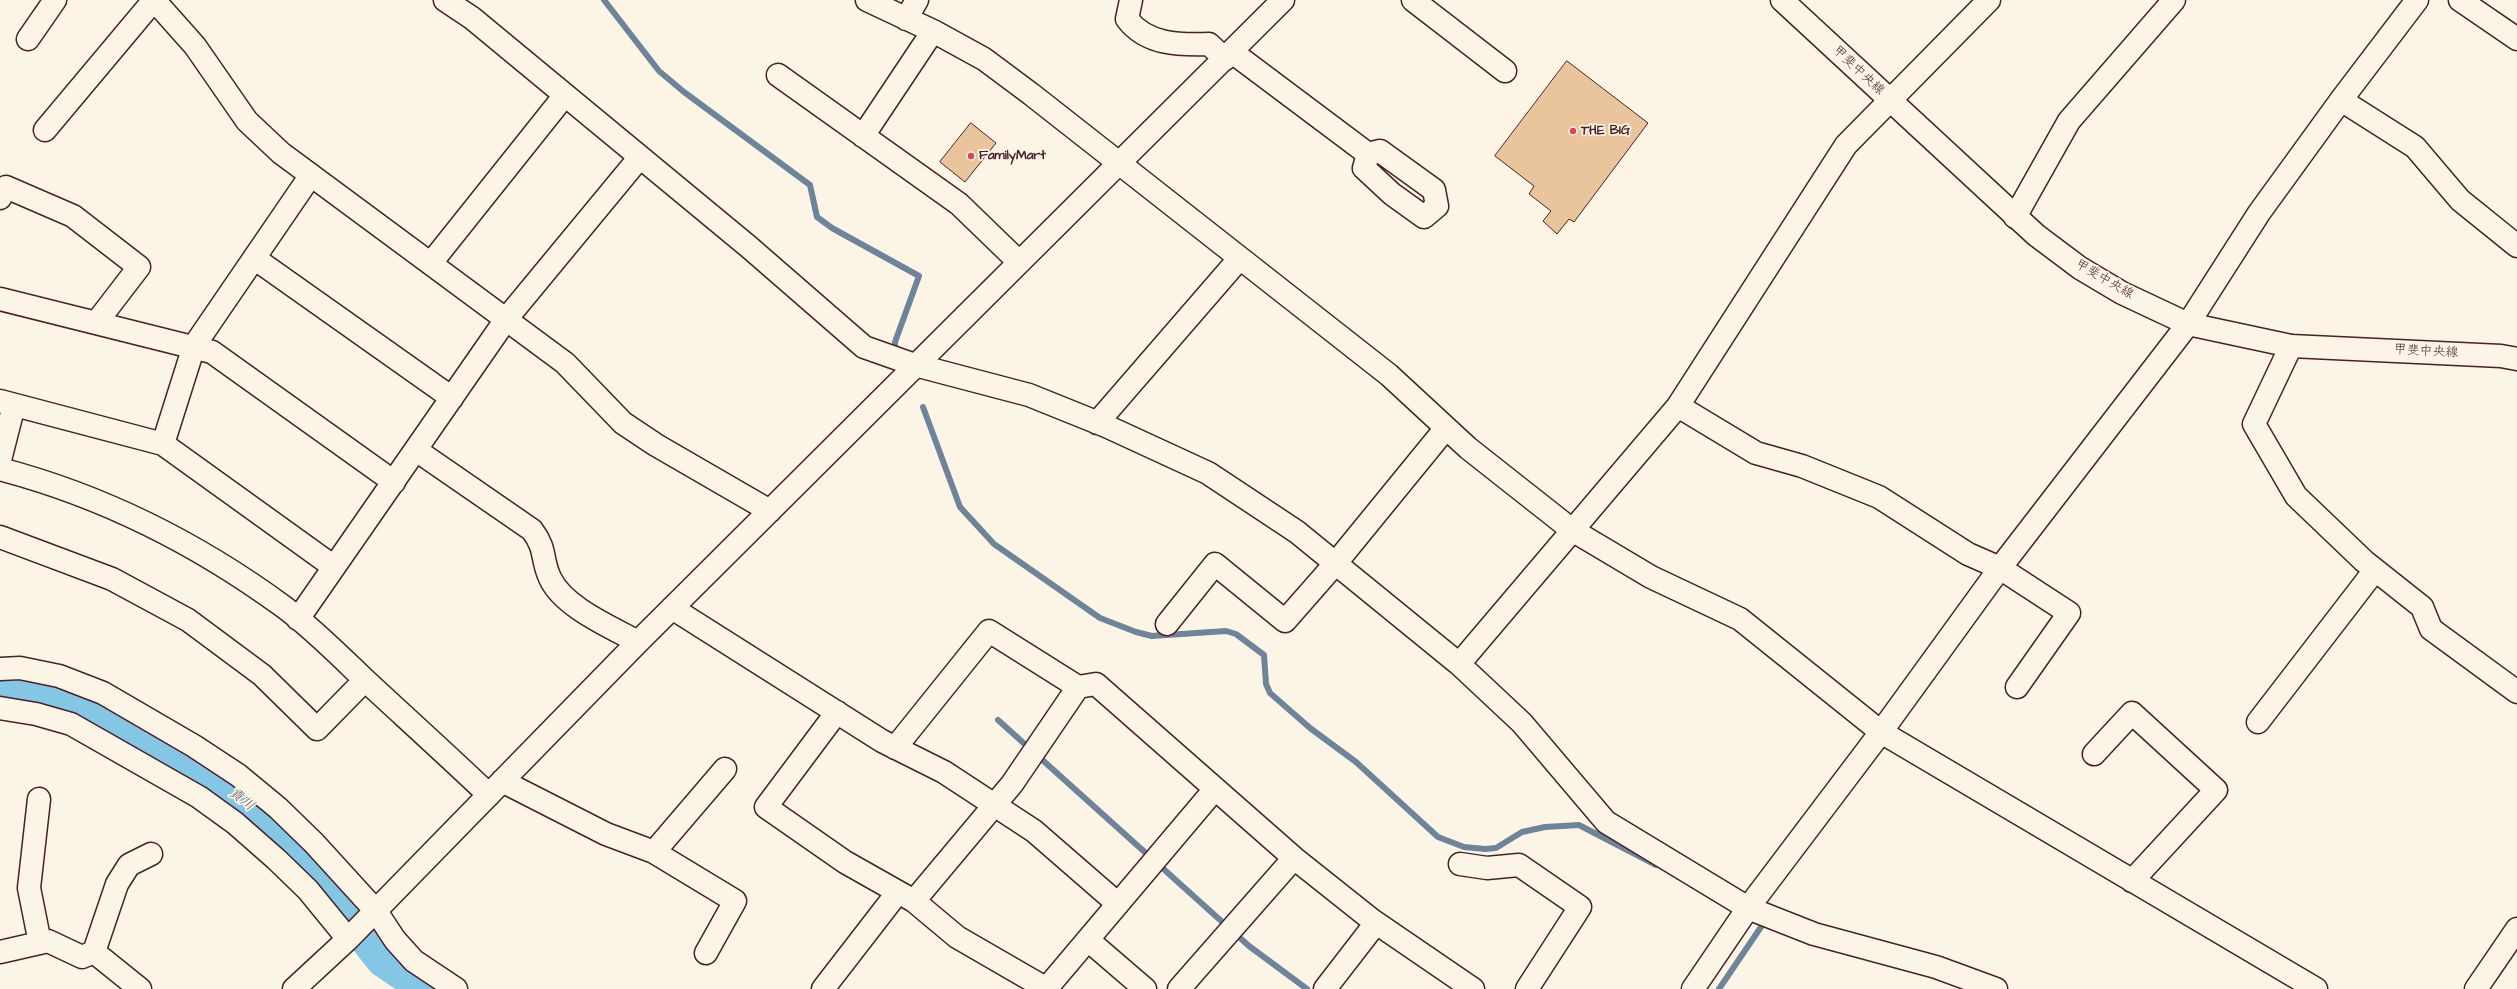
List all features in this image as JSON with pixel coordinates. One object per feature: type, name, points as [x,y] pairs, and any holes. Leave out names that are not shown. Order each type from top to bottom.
[{"type":"street","points":[[28,39],[55,0]]},
{"type":"street","points":[[45,130],[154,0],[195,46],[247,121],[281,153],[507,318],[565,363],[623,423],[656,445],[770,511]]},
{"type":"street","points":[[445,0],[472,18],[749,247],[864,347],[915,366],[1028,395],[1097,423],[1208,473],[1297,532],[1459,664],[1522,723],[1606,822],[1744,914],[1936,966],[1996,989]]},
{"type":"street","points":[[867,0],[912,9],[933,31],[984,59],[1119,161],[1239,259],[1389,375],[1446,428],[1572,530],[1651,577],[1740,619],[1881,732],[2316,989]]},
{"type":"street","points":[[1131,0],[1127,19],[1135,30],[1167,43],[1209,44],[1229,56],[1368,154]]},
{"type":"street","points":[[294,989],[348,939],[638,642],[1119,161],[1229,56],[1284,0]]},
{"type":"street","points":[[1413,0],[1505,71]]},
{"type":"street","name":"甲斐中央線","points":[[1782,0],[2015,217],[2080,268],[2122,293],[2188,324],[2292,346],[2501,356],[2517,359]]},
{"type":"street","points":[[1459,664],[1678,406],[1846,145],[1989,0]]},
{"type":"street","points":[[2015,217],[2069,121],[2174,0]]},
{"type":"street","points":[[1693,989],[1744,914],[1881,732],[2000,568],[2188,324],[2259,213],[2341,100],[2417,0]]},
{"type":"street","points":[[2460,0],[2517,39]]},
{"type":"street","points":[[863,136],[933,31]]},
{"type":"street","points":[[778,75],[959,204],[1019,262]]},
{"type":"street","points":[[431,263],[565,95]]},
{"type":"street","points":[[2341,100],[2415,147],[2460,200],[2517,246]]},
{"type":"street","points":[[298,620],[507,318],[640,157]]},
{"type":"street","points":[[163,444],[194,346],[311,175]]},
{"type":"street","points":[[0,198],[6,187],[74,216],[139,267],[96,323]]},
{"type":"street","points":[[254,258],[452,398]]},
{"type":"street","points":[[1097,423],[1239,259]]},
{"type":"street","points":[[0,299],[194,346],[212,352],[394,482]]},
{"type":"street","points":[[2292,346],[2254,424],[2296,496],[2375,570],[2422,606],[2430,629],[2517,692]]},
{"type":"street","points":[[0,460],[7,403],[163,444],[334,567]]},
{"type":"street","points":[[1678,406],[1756,453],[1802,466],[1879,497],[1968,554],[2000,568],[2069,613],[2017,687]]},
{"type":"street","points":[[1167,624],[1215,564],[1285,621],[1336,564],[1446,428]]},
{"type":"street","points":[[416,450],[532,530],[542,543],[550,578],[563,598],[638,642]]},
{"type":"street","points":[[0,469],[33,477],[100,501],[173,535],[221,564],[285,608],[365,680],[496,788],[606,834],[654,852],[735,901],[706,953]]},
{"type":"street","points":[[0,537],[112,580],[188,620],[262,675],[317,729],[365,680]]},
{"type":"street","points":[[2258,722],[2375,570]]},
{"type":"street","points":[[672,608],[895,748],[944,772],[1034,831],[1118,904]]},
{"type":"street","points":[[895,748],[990,631],[1078,687],[1096,684],[1294,858],[1376,923],[1473,989]]},
{"type":"street","points":[[0,668],[20,668],[59,676],[103,693],[200,750],[238,775],[278,808],[314,843],[414,961],[456,989]]},
{"type":"street","points":[[823,989],[906,896],[994,805],[1026,764],[1078,687]]},
{"type":"street","points":[[0,708],[36,714],[71,724],[199,797],[235,823],[276,859],[308,890],[348,939]]},
{"type":"street","points":[[837,712],[766,807],[845,862],[906,896],[957,937],[1046,989],[1215,789]]},
{"type":"street","points":[[2094,754],[2132,713],[2216,790],[2132,881]]},
{"type":"street","points":[[654,852],[725,769]]},
{"type":"street","points":[[39,799],[29,888],[40,943]]},
{"type":"street","points":[[0,952],[48,941],[82,957],[94,952],[117,884],[129,865],[151,854]]},
{"type":"street","points":[[1179,989],[1294,858]]},
{"type":"street","points":[[1460,864],[1487,868],[1518,865],[1580,907],[1527,989]]},
{"type":"street","points":[[1326,988],[1376,923]]},
{"type":"street","points":[[2476,989],[2517,929]]},
{"type":"street","points":[[1088,940],[1145,989]]},
{"type":"street","points":[[94,952],[140,989]]},
{"type":"building","points":[[1567,61],[1648,123],[1574,222],[1569,219],[1557,234],[1543,221],[1551,211],[1529,194],[1534,186],[1495,156]]},
{"type":"building","points":[[971,123],[996,143],[965,182],[940,162]]},
{"type":"waterway","points":[[604,0],[659,71],[684,92],[810,185],[817,217],[832,228],[919,276],[895,342],[895,347]]},
{"type":"waterway","points":[[923,407],[960,507],[994,544],[1100,618],[1136,632],[1152,636],[1226,631],[1236,634],[1264,655],[1266,684],[1270,693],[1310,728],[1356,762],[1438,837],[1464,847],[1485,849],[1496,848],[1522,832],[1545,827],[1579,825],[1656,865]]},
{"type":"waterway","name":"貢川","points":[[0,691],[46,697],[95,712],[170,753],[226,789],[286,835],[384,959],[428,989]]},
{"type":"waterway","points":[[998,720],[1249,946],[1307,989]]},
{"type":"waterway","points":[[1719,989],[1763,924]]},
{"type":"place","name":"THE BIG","points":[[1573,131]]},
{"type":"place","name":"FamilyMart","points":[[971,156]]}]
